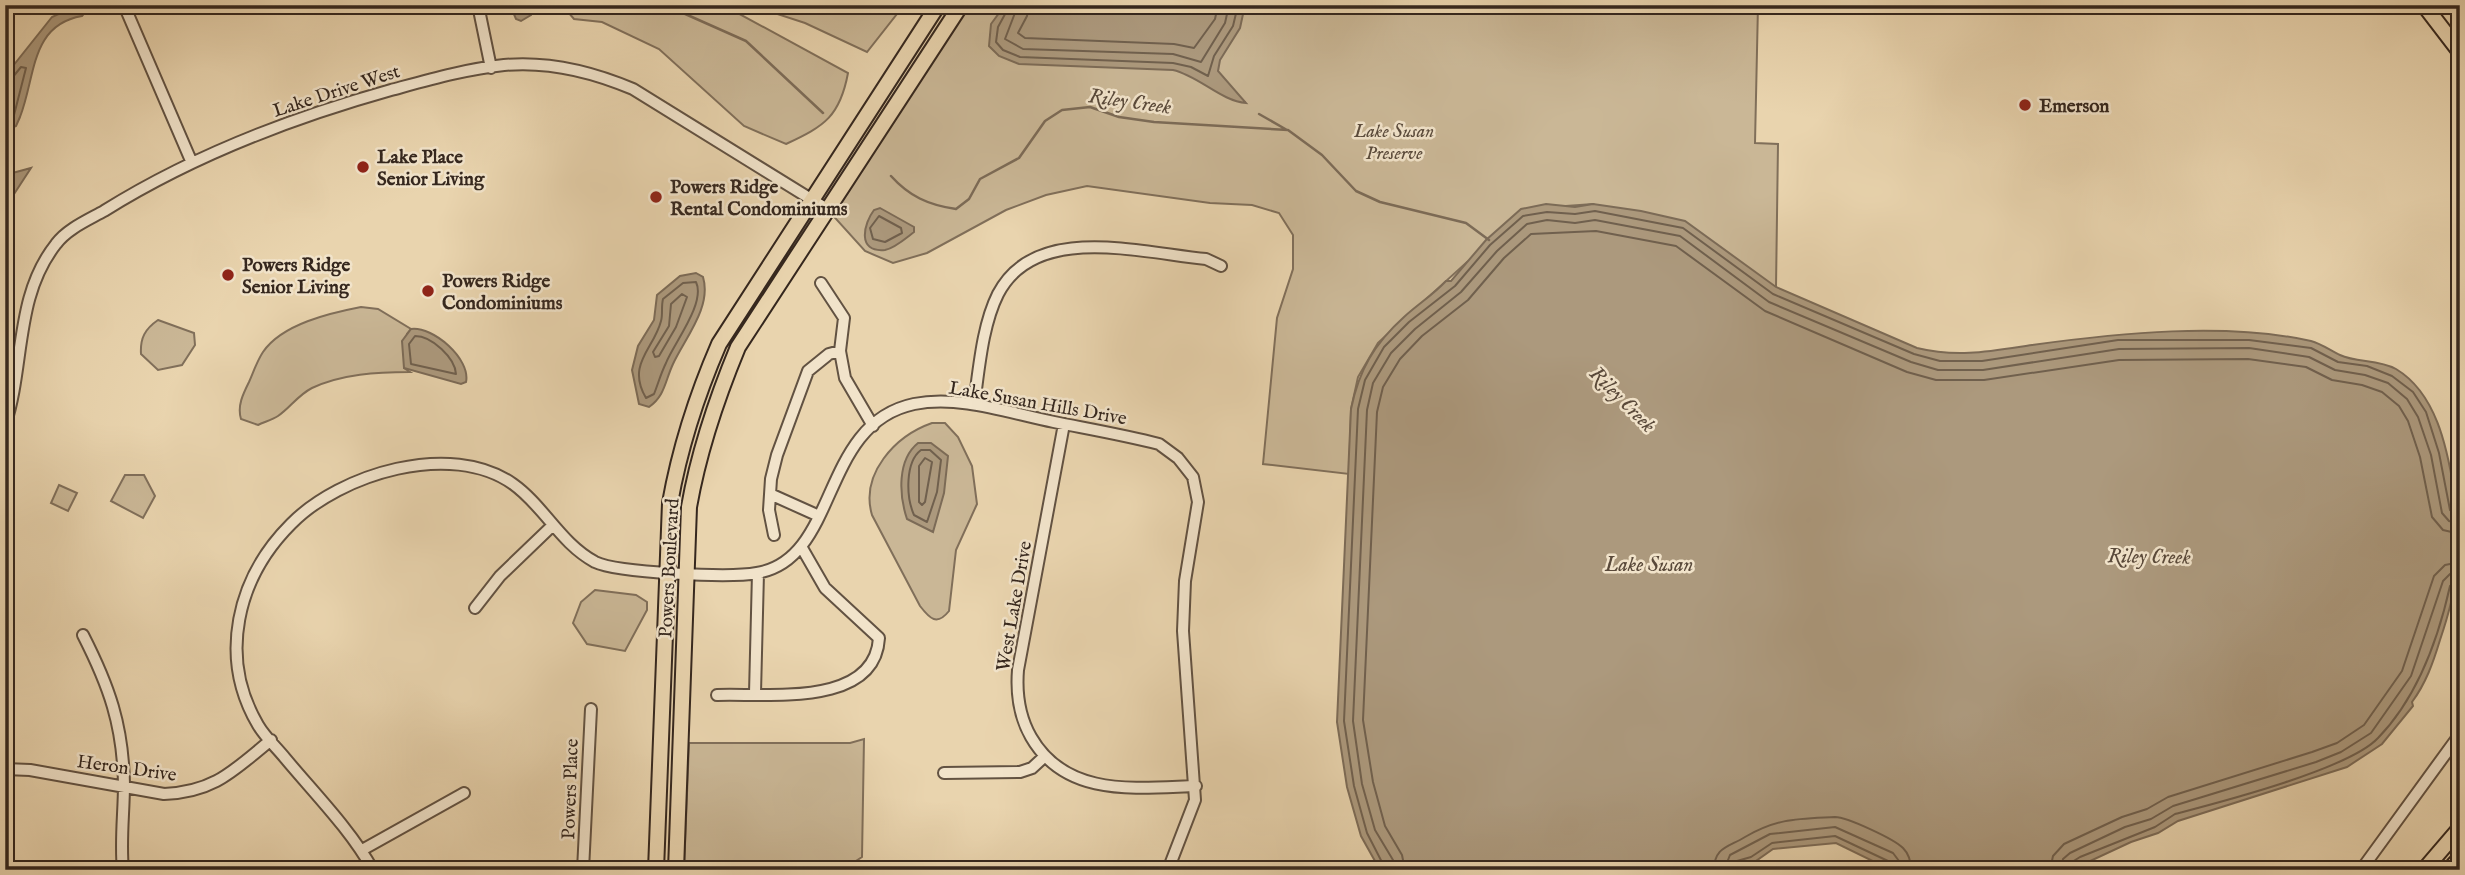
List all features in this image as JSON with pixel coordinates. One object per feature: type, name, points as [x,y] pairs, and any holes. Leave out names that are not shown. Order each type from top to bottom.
[{"type":"main road","name":"Powers Boulevard","points":[[656,870],[666,572],[673,490],[680,449],[696,397],[719,344],[810,199],[938,5]]},
{"type":"main road","name":"Powers Boulevard","points":[[676,870],[688,507],[698,456],[712,409],[738,347],[961,5]]},
{"type":"main road","points":[[2424,5],[2460,52]]},
{"type":"main road","points":[[2455,5],[2460,12]]},
{"type":"main road","points":[[2424,870],[2460,828]]},
{"type":"main road","points":[[2449,870],[2460,858]]},
{"type":"street","points":[[124,5],[192,163]]},
{"type":"street","points":[[478,5],[491,68]]},
{"type":"street","name":"Lake Drive West","points":[[5,425],[21,327],[41,267],[57,242],[122,199],[192,163],[314,112],[438,77],[491,68],[547,66],[598,74],[633,89],[827,209]]},
{"type":"street","points":[[974,404],[988,324],[998,294],[1014,272],[1032,258],[1072,247],[1206,259],[1220,266]]},
{"type":"street","points":[[821,283],[844,318],[840,351],[845,377],[873,426]]},
{"type":"street","points":[[774,535],[770,494],[777,455],[808,371],[829,354],[840,351]]},
{"type":"street","name":"Lake Susan Hills Drive","points":[[373,870],[362,850],[260,728],[243,689],[235,647],[237,620],[265,553],[301,513],[347,484],[376,474],[462,464],[499,475],[517,487],[579,552],[598,564],[630,572],[758,573],[790,561],[802,548],[844,460],[861,436],[910,405],[937,401],[974,404],[1159,444],[1178,458],[1193,477],[1198,502],[1185,581],[1184,631],[1196,786],[1187,827],[1168,870]]},
{"type":"street","name":"West Lake Drive","points":[[1064,424],[1017,670],[1016,691],[1026,728],[1044,757],[1070,776],[1090,784],[1135,788],[1196,786]]},
{"type":"street","points":[[770,494],[819,516]]},
{"type":"street","points":[[475,608],[500,576],[552,526]]},
{"type":"street","points":[[717,695],[804,694],[855,680],[872,665],[878,654],[879,638],[825,588],[802,548]]},
{"type":"street","points":[[755,693],[758,573]]},
{"type":"street","points":[[83,635],[113,701],[123,757],[123,870]]},
{"type":"street","name":"Powers Place","points":[[583,870],[591,709]]},
{"type":"street","points":[[2361,870],[2460,734]]},
{"type":"street","name":"Heron Drive","points":[[5,769],[30,770],[164,794],[195,790],[227,777],[271,740]]},
{"type":"street","points":[[944,773],[1020,772],[1032,768],[1044,757]]},
{"type":"street","points":[[362,850],[464,793]]},
{"type":"green space","points":[[562,5],[723,5],[848,73],[845,88],[829,118],[786,144],[744,126],[659,49],[602,22],[574,19]]},
{"type":"green space","points":[[750,5],[904,5],[867,52],[805,23]]},
{"type":"green space","name":"Lake Susan Preserve","points":[[961,5],[1758,5],[1755,143],[1778,144],[1776,287],[1593,204],[1566,206],[1467,262],[1378,343],[1358,377],[1351,409],[1349,474],[1263,464],[1277,318],[1293,269],[1293,235],[1279,213],[1252,205],[1210,203],[1087,186],[1046,195],[1006,210],[927,253],[893,263],[865,251],[827,209]]},
{"type":"green space","points":[[361,307],[378,309],[411,329],[407,334],[404,368],[410,372],[372,373],[323,383],[307,391],[271,420],[258,425],[241,419],[240,405],[243,396],[259,359],[271,342],[308,321]]},
{"type":"green space","points":[[158,320],[194,333],[195,345],[182,365],[158,370],[141,354],[144,334]]},
{"type":"green space","points":[[932,423],[945,423],[958,437],[972,466],[977,504],[956,550],[949,611],[937,619],[930,617],[920,606],[872,515],[870,500],[871,485],[884,458],[905,437]]},
{"type":"green space","points":[[125,475],[144,475],[155,496],[143,518],[111,501]]},
{"type":"green space","points":[[59,485],[77,493],[68,511],[51,503]]},
{"type":"green space","points":[[595,590],[636,595],[647,602],[647,610],[625,651],[587,644],[573,623],[581,602]]},
{"type":"green space","points":[[864,739],[862,857],[842,870],[684,870],[689,743],[850,743]]},
{"type":"water","points":[[78,5],[91,5],[82,16],[65,21],[53,30],[44,41],[20,117],[16,126],[5,131],[5,76],[52,17]]},
{"type":"water","points":[[510,5],[530,5],[531,15],[521,21],[516,19]]},
{"type":"water","points":[[1005,5],[1245,5],[1240,28],[1220,60],[1218,71],[1246,103],[1228,98],[1192,77],[1173,70],[1019,64],[999,56],[989,46],[991,24]]},
{"type":"water","points":[[31,168],[5,208],[5,175]]},
{"type":"water","name":"Lake Susan","points":[[1546,204],[1575,207],[1593,204],[1685,221],[1776,287],[1917,348],[1932,351],[1975,352],[2136,333],[2244,332],[2311,341],[2347,357],[2396,369],[2410,379],[2421,392],[2430,406],[2443,439],[2457,511],[2459,548],[2455,583],[2446,620],[2432,665],[2412,702],[2413,706],[2382,744],[2347,767],[2178,821],[2158,833],[2131,842],[2071,870],[1891,870],[1836,843],[1773,849],[1753,863],[1733,870],[1380,870],[1361,836],[1347,787],[1337,722],[1351,409],[1354,395],[1369,358],[1393,327],[1446,281],[1451,281],[1486,240],[1521,209]]},
{"type":"water","points":[[880,208],[914,227],[914,232],[885,250],[870,247],[865,236],[870,216],[874,210]]},
{"type":"water","points":[[696,273],[703,277],[705,288],[701,311],[658,398],[649,407],[639,404],[632,370],[638,346],[654,320],[657,295],[680,276]]},
{"type":"water","points":[[411,329],[430,333],[449,346],[463,364],[466,382],[461,384],[404,368],[402,341]]},
{"type":"water","points":[[918,443],[931,443],[948,456],[944,493],[933,532],[907,519],[902,499],[903,468],[911,450]]},
{"type":"waterway","name":"Riley Creek","points":[[665,5],[746,41],[823,113]]},
{"type":"waterway","name":"Riley Creek","points":[[891,176],[920,198],[956,209],[969,199],[980,179],[1019,158],[1045,121],[1062,110],[1090,107],[1119,117],[1154,122],[1288,130],[1322,155],[1356,191],[1380,202],[1466,223],[1489,240]]},
{"type":"waterway","points":[[1259,114],[1287,130]]},
{"type":"place","name":"Emerson","points":[[2025,105]]},
{"type":"place","name":"Lake Place Senior Living","points":[[363,167]]},
{"type":"place","name":"Powers Ridge Rental Condominiums","points":[[656,197]]},
{"type":"place","name":"Powers Ridge Senior Living","points":[[228,275]]},
{"type":"place","name":"Powers Ridge Condominiums","points":[[428,291]]}]
